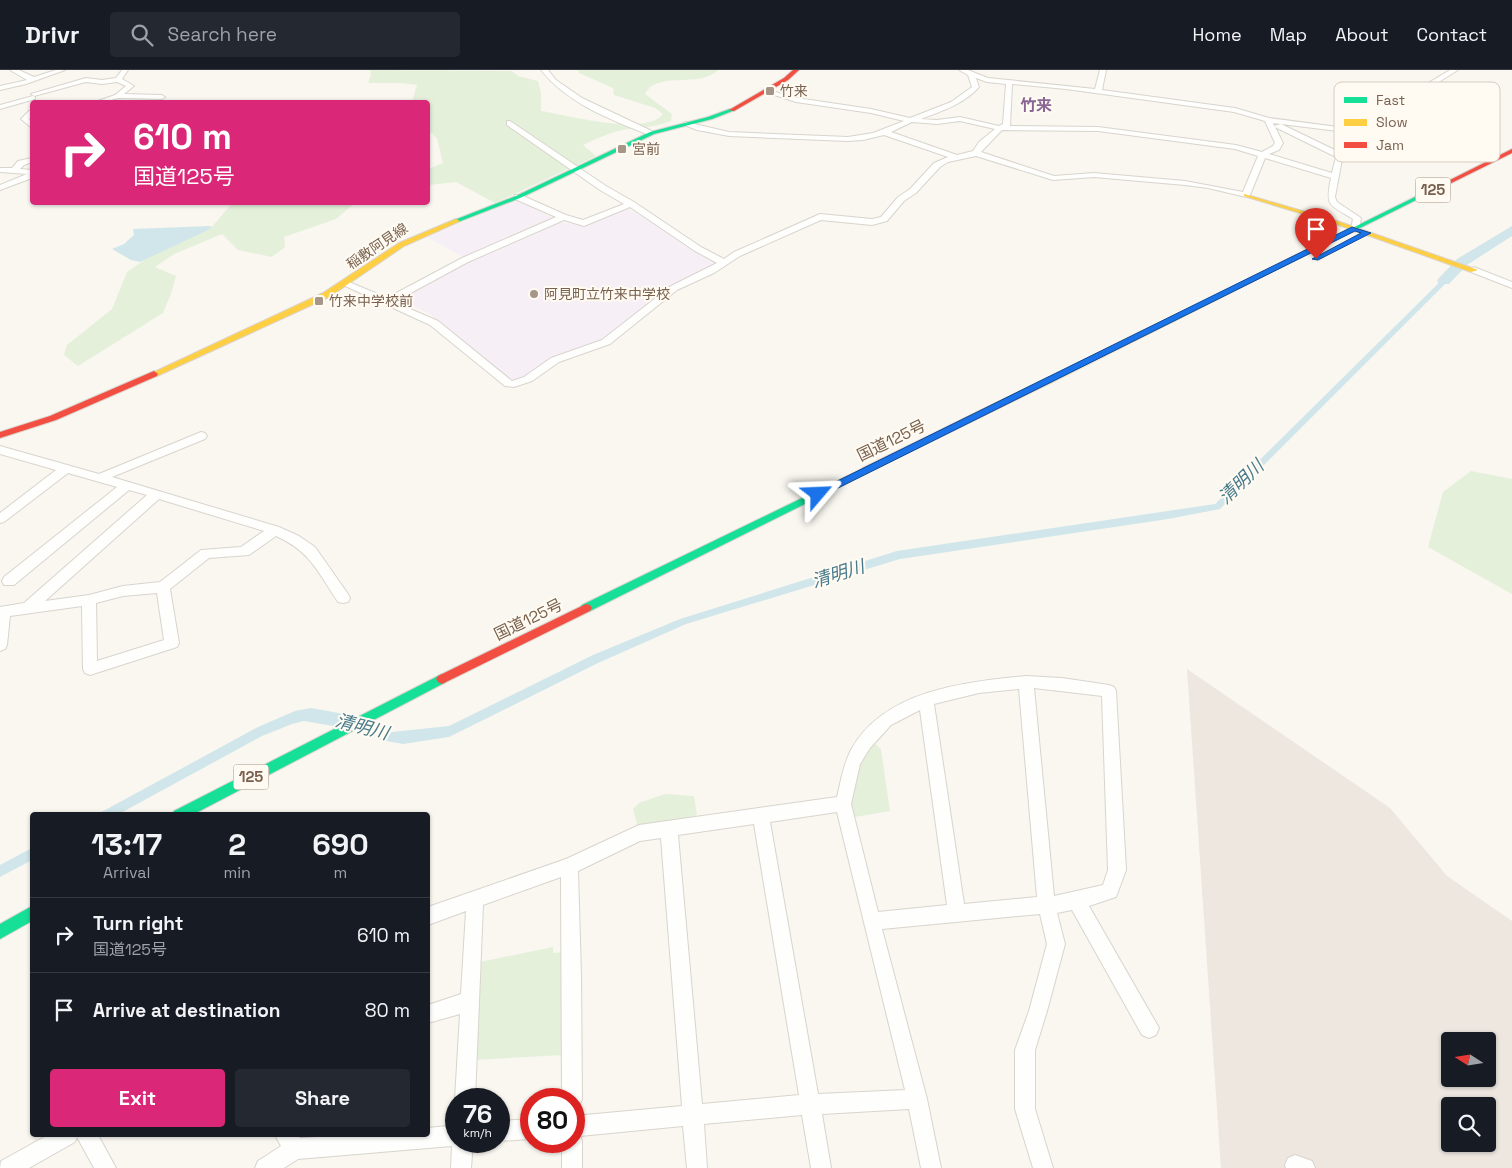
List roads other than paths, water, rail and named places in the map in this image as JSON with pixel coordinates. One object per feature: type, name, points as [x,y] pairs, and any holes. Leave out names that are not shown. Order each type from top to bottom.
[{"type":"main road","name":"稲敷阿見線","points":[[0,435],[53,418],[92,402],[346,284],[408,241],[518,197],[652,133],[734,109],[786,79],[796,70]]},
{"type":"main road","name":"国道125号","points":[[1500,157],[1512,151]]},
{"type":"main road","name":"国道125号","points":[[836,498],[1512,160]]},
{"type":"main road","name":"国道125号","points":[[185,812],[372,714],[1490,162]]},
{"type":"main road","points":[[1246,195],[1355,229],[1474,270]]},
{"type":"main road","points":[[0,932],[30,914]]},
{"type":"street","points":[[13,70],[31,78],[30,81]]},
{"type":"street","points":[[0,88],[13,86],[62,70]]},
{"type":"street","points":[[118,80],[125,70]]},
{"type":"street","points":[[544,70],[573,97],[622,122],[652,133]]},
{"type":"street","points":[[962,70],[987,80],[1009,84],[1043,84],[1235,110],[1268,120],[1334,129]]},
{"type":"street","points":[[1098,92],[1103,70]]},
{"type":"street","points":[[1435,82],[1455,70]]},
{"type":"street","points":[[686,124],[723,134],[805,136],[832,140],[863,138],[884,132],[945,107],[973,90],[977,84],[971,75]]},
{"type":"street","points":[[0,108],[81,81],[102,82],[118,80],[131,86],[117,96],[106,100]]},
{"type":"street","points":[[976,153],[982,144],[1000,128],[1007,125],[1009,84]]},
{"type":"street","points":[[13,86],[28,89],[33,98]]},
{"type":"street","points":[[765,91],[810,102],[871,111],[910,120],[937,122],[960,119],[1000,128],[1097,125],[1236,147],[1334,176]]},
{"type":"street","points":[[117,96],[162,96]]},
{"type":"street","points":[[30,115],[25,119],[30,124]]},
{"type":"street","points":[[346,284],[434,323],[509,384],[514,384],[528,379],[555,360],[606,342],[666,294],[688,281],[711,271],[723,262],[820,217],[872,222],[884,219],[900,200],[913,191],[937,165],[954,157],[976,153],[1053,178],[1094,175],[1185,183],[1216,187],[1246,195],[1254,169],[1262,155],[1276,148],[1279,143],[1268,120]]},
{"type":"street","points":[[1268,120],[1334,153]]},
{"type":"street","points":[[510,123],[603,188],[631,204],[698,249],[723,262]]},
{"type":"street","points":[[884,132],[954,157]]},
{"type":"street","points":[[14,171],[20,163],[30,160]]},
{"type":"street","points":[[1340,162],[1334,176],[1331,197],[1333,203],[1357,218],[1355,229]]},
{"type":"street","points":[[0,170],[30,173]]},
{"type":"street","points":[[0,188],[30,174]]},
{"type":"street","points":[[518,197],[563,217],[584,223],[631,204]]},
{"type":"street","points":[[388,301],[465,260],[563,217]]},
{"type":"street","points":[[1474,270],[1512,285]]},
{"type":"street","points":[[99,478],[202,436]]},
{"type":"street","points":[[0,450],[275,530],[295,539],[310,550],[344,598]]},
{"type":"street","points":[[0,519],[65,469]]},
{"type":"street","points":[[9,581],[126,486]]},
{"type":"street","points":[[28,608],[156,494]]},
{"type":"street","points":[[1,639],[2,611],[89,600],[123,591],[162,587],[206,553],[244,552],[275,530]]},
{"type":"street","points":[[89,600],[90,669],[172,643],[162,587]]},
{"type":"street","points":[[1026,682],[1046,905],[1056,944],[1038,1011],[1025,1050],[1025,1109],[1043,1168]]},
{"type":"street","points":[[871,922],[1046,905],[1076,900],[1110,891],[1117,870],[1109,691],[1070,684],[1026,682],[991,684],[932,699],[911,706],[890,717],[869,736],[856,755],[850,775],[849,788],[843,804],[871,922],[916,1099],[931,1168]]},
{"type":"street","points":[[926,702],[957,914]]},
{"type":"street","points":[[430,915],[569,866],[639,833],[843,804]]},
{"type":"street","points":[[761,816],[811,1104],[820,1168]]},
{"type":"street","points":[[669,829],[697,1168]]},
{"type":"street","points":[[569,866],[572,976],[572,1088]]},
{"type":"street","points":[[466,1088],[475,899]]},
{"type":"street","points":[[1076,900],[1150,1028]]},
{"type":"street","points":[[430,1013],[470,1001]]},
{"type":"street","points":[[585,1125],[811,1104],[916,1099]]},
{"type":"street","points":[[265,1168],[290,1142],[334,1147],[445,1136]]},
{"type":"street","points":[[8,1168],[64,1137]]},
{"type":"street","points":[[88,1137],[106,1168]]},
{"type":"street","points":[[461,1168],[462,1153]]},
{"type":"street","points":[[572,1153],[572,1168]]},
{"type":"water","points":[[212,227],[206,231],[140,262],[131,260],[112,249],[124,244],[134,235],[133,229]]},
{"type":"water","points":[[1456,266],[1461,268],[1220,509],[1168,519],[900,559],[686,624],[598,663],[449,737],[403,744],[381,740],[333,726],[304,721],[262,736],[123,812],[102,812],[258,727],[295,711],[311,708],[344,714],[392,732],[449,726],[593,655],[680,619],[897,551],[1215,504]]},
{"type":"water","points":[[30,849],[30,861],[0,877],[0,865]]},
{"type":"waterway","name":"清明川","points":[[1444,281],[1462,262],[1512,230]]},
{"type":"place","name":"竹来","points":[[770,91]]},
{"type":"place","name":"宮前","points":[[622,149]]},
{"type":"place","name":"阿見町立竹来中学校","points":[[534,294]]},
{"type":"place","name":"竹来中学校前","points":[[319,301]]},
{"type":"district","name":"竹来","points":[[1036,105]]}]
